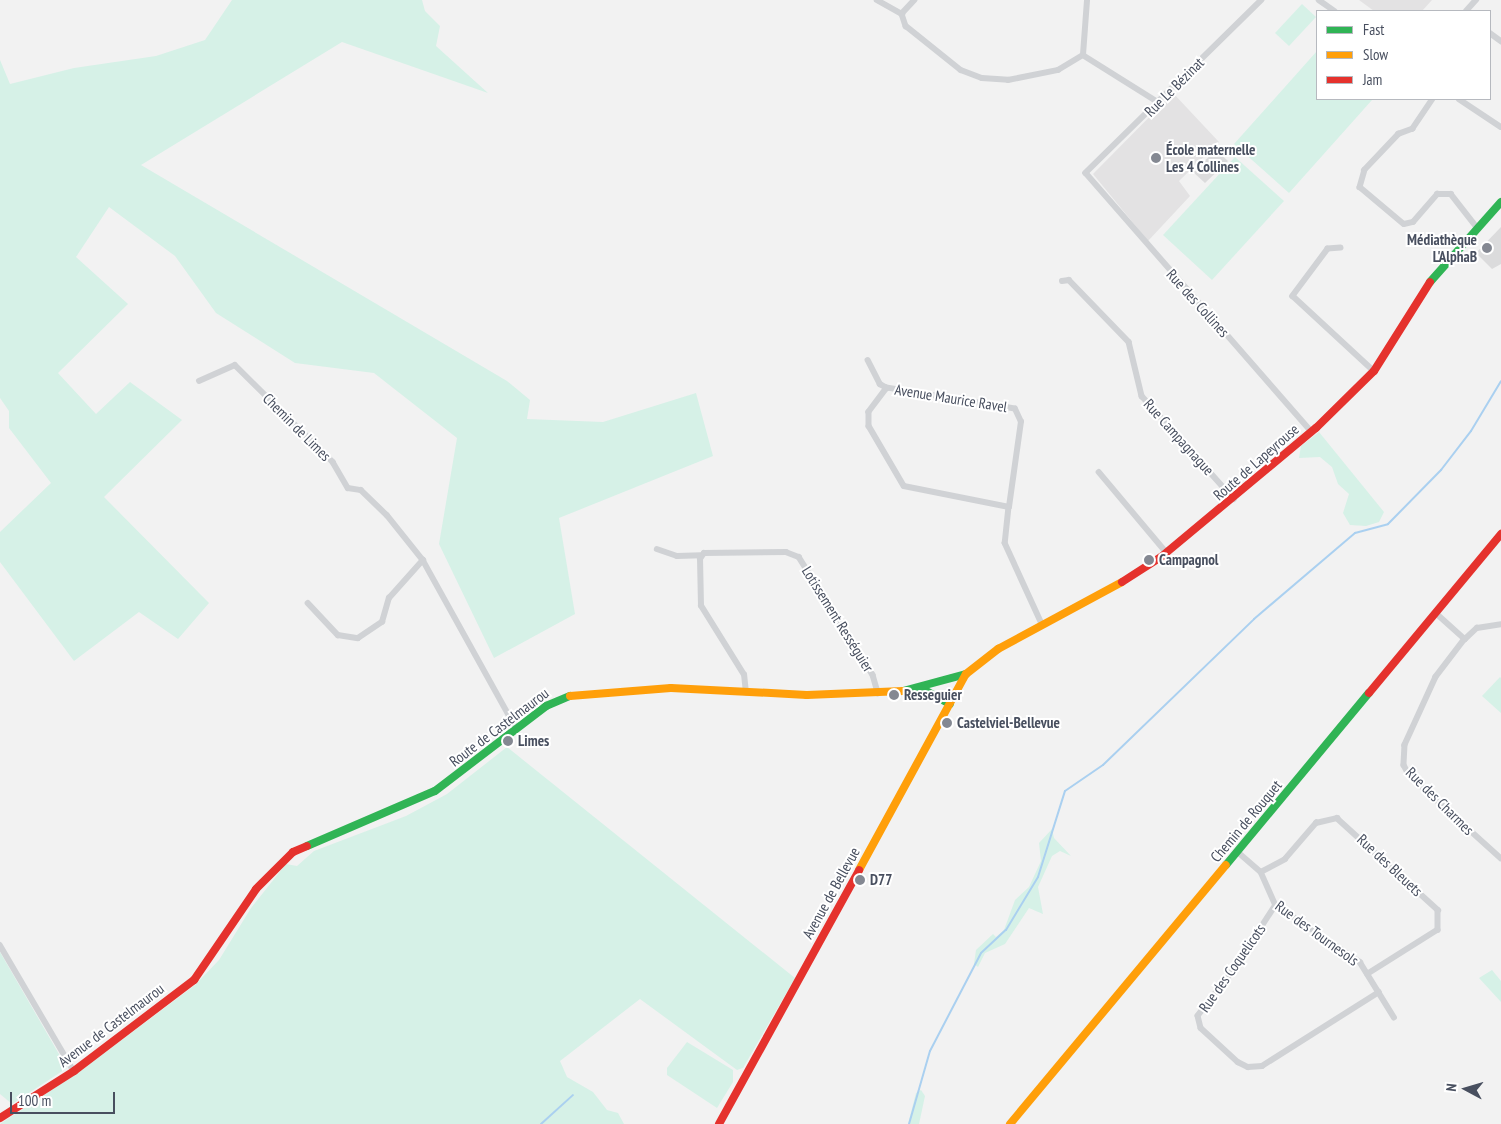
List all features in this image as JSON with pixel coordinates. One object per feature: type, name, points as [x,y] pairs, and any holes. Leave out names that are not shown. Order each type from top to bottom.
[{"type":"street","points":[[877,0],[902,14],[906,26],[954,64],[982,78],[1025,79],[1058,70],[1083,55]]},
{"type":"street","points":[[902,14],[915,0]]},
{"type":"street","points":[[1083,55],[1087,0]]},
{"type":"street","name":"Rue Le Bézinat","points":[[1086,173],[1262,0]]},
{"type":"street","points":[[1320,0],[1334,10]]},
{"type":"street","points":[[1467,10],[1476,0]]},
{"type":"street","points":[[1083,55],[1158,102]]},
{"type":"street","points":[[1432,100],[1414,129],[1399,134],[1365,170],[1360,187],[1404,224],[1412,222],[1437,194],[1451,194],[1476,226]]},
{"type":"street","points":[[1460,100],[1501,127]]},
{"type":"street","name":"Rue des Collines","points":[[1086,173],[1312,432]]},
{"type":"street","name":"Route de Lapeyrouse","points":[[966,674],[998,649],[1112,588],[1167,553],[1312,432],[1374,370],[1400,324],[1438,269],[1476,226],[1501,202]]},
{"type":"street","points":[[1341,248],[1328,249],[1293,296],[1374,370]]},
{"type":"street","name":"Rue Campagnague","points":[[1062,281],[1070,280],[1129,342],[1142,396],[1234,499]]},
{"type":"street","points":[[868,360],[880,384],[887,388]]},
{"type":"street","name":"Chemin de Limes","points":[[199,381],[235,365],[333,462],[348,488],[362,490],[386,515],[423,560]]},
{"type":"street","name":"Avenue Maurice Ravel","points":[[1009,507],[904,486],[869,426],[869,412],[887,388],[1010,406],[1019,412],[1022,422],[1005,543],[1042,624]]},
{"type":"street","points":[[1099,472],[1167,553]]},
{"type":"street","name":"Chemin de Rouquet","points":[[1010,1124],[1501,534]]},
{"type":"street","name":"Lotissement Rességuier","points":[[657,549],[677,556],[786,552],[799,556],[873,675],[878,693]]},
{"type":"street","points":[[701,555],[701,606],[744,675],[746,693]]},
{"type":"street","points":[[308,603],[338,635],[358,638],[382,622],[389,598],[423,560],[516,728]]},
{"type":"street","points":[[1436,613],[1465,639],[1477,628],[1501,624]]},
{"type":"street","name":"Rue des Charmes","points":[[1465,639],[1436,677],[1405,745],[1404,765],[1409,775],[1501,858]]},
{"type":"street","name":"Route de Castelmaurou","points":[[208,964],[256,889],[293,852],[420,799],[458,775],[546,706],[565,696],[587,691],[671,688],[746,693],[878,693],[909,690],[966,674]]},
{"type":"street","name":"Avenue de Bellevue","points":[[719,1124],[966,674]]},
{"type":"street","points":[[939,698],[940,682]]},
{"type":"street","name":"Route de Castelmaurou","points":[[909,690],[939,698],[950,704]]},
{"type":"street","name":"Rue des Bleuets","points":[[1261,872],[1285,859],[1316,823],[1337,818],[1438,910],[1438,930],[1368,974]]},
{"type":"street","name":"Rue des Tournesols","points":[[1238,852],[1261,872],[1276,905],[1356,957],[1394,1017]]},
{"type":"street","name":"Rue des Coquelicots","points":[[1276,905],[1234,970],[1198,1016],[1201,1028],[1238,1062],[1248,1068],[1262,1066],[1379,992]]},
{"type":"street","points":[[0,945],[74,1071]]},
{"type":"street","name":"Avenue de Castelmaurou","points":[[0,1118],[74,1071],[194,980],[208,964]]},
{"type":"shaded area","points":[[1359,0],[1432,0],[1423,10],[1373,10]]},
{"type":"shaded area","name":"École maternelle Les 4 Collines","points":[[1173,93],[1219,142],[1179,181],[1190,196],[1148,241],[1093,174]]},
{"type":"green space","points":[[232,0],[422,0],[425,11],[440,26],[436,46],[488,93],[342,42],[141,165],[507,381],[530,400],[527,419],[603,422],[696,393],[713,456],[559,518],[575,614],[494,658],[439,544],[457,438],[374,373],[295,363],[216,313],[175,256],[109,207],[76,257],[128,304],[58,373],[96,414],[130,382],[182,420],[104,497],[209,603],[178,639],[139,612],[74,661],[0,562],[0,532],[51,483],[9,428],[9,411],[0,398],[0,60],[10,84],[74,68],[156,56],[205,40]]},
{"type":"green space","points":[[1302,4],[1316,17],[1289,46],[1275,33]]},
{"type":"green space","points":[[1316,52],[1316,100],[1372,100],[1289,193],[1234,144]]},
{"type":"green space","points":[[1235,157],[1284,201],[1212,280],[1163,235]]},
{"type":"green space","points":[[1319,432],[1384,512],[1379,522],[1366,526],[1350,525],[1343,513],[1349,494],[1338,484],[1332,467],[1320,457],[1299,458],[1301,446]]},
{"type":"green space","points":[[1501,678],[1501,713],[1482,696]]},
{"type":"green space","points":[[507,747],[795,978],[743,1068],[737,1070],[640,999],[560,1061],[567,1077],[593,1092],[607,1110],[618,1113],[624,1124],[0,1124],[82,1070],[195,985],[219,960],[251,908],[286,864],[297,866],[314,851],[406,816],[447,794]]},
{"type":"green space","points":[[1052,829],[1054,838],[1071,856],[1060,851],[1052,856],[1038,887],[1043,914],[1029,908],[1005,944],[985,953],[978,967],[974,964],[976,950],[993,934],[996,937],[1004,930],[1015,900],[1029,887],[1041,861],[1039,843]]},
{"type":"green space","points":[[0,952],[67,1068],[12,1104],[0,1094]]},
{"type":"green space","points":[[1492,970],[1501,981],[1501,1002],[1479,978]]},
{"type":"green space","points":[[687,1042],[733,1070],[733,1082],[717,1108],[667,1075],[667,1068]]},
{"type":"green space","points":[[921,1090],[925,1096],[919,1124],[908,1124],[916,1093]]},
{"type":"building","points":[[1216,150],[1228,161],[1205,183],[1193,172]]},
{"type":"building","name":"Médiathèque L'AlphaB","points":[[1501,227],[1501,264],[1492,269],[1476,253]]},
{"type":"waterway","points":[[909,1124],[930,1051],[981,953],[1006,930],[1038,877],[1065,791],[1103,765],[1254,619],[1355,533],[1388,524],[1441,470],[1471,431],[1501,381]]},
{"type":"waterway","points":[[541,1124],[573,1095]]},
{"type":"traffic: fast","points":[[1430,282],[1501,202]]},
{"type":"traffic: fast","points":[[903,691],[966,674]]},
{"type":"traffic: fast","points":[[913,690],[928,692],[950,704]]},
{"type":"traffic: fast","points":[[1226,865],[1369,693]]},
{"type":"traffic: fast","points":[[307,846],[435,791],[546,706],[570,696]]},
{"type":"traffic: slow","points":[[859,870],[966,674],[998,649],[1122,582]]},
{"type":"traffic: slow","points":[[570,696],[671,688],[807,695],[903,691]]},
{"type":"traffic: slow","points":[[1010,1124],[1226,865]]},
{"type":"traffic: jam","points":[[1122,582],[1161,557],[1316,428],[1374,371],[1430,282]]},
{"type":"traffic: jam","points":[[1369,693],[1501,534]]},
{"type":"traffic: jam","points":[[0,1118],[74,1071],[194,980],[256,889],[293,852],[307,846]]},
{"type":"traffic: jam","points":[[719,1124],[859,870]]},
{"type":"place","name":"École maternelle Les 4 Collines","points":[[1156,158]]},
{"type":"place","name":"Médiathèque L'AlphaB","points":[[1487,248]]},
{"type":"place","name":"Campagnol","points":[[1149,560]]},
{"type":"place","name":"Resseguier","points":[[894,695]]},
{"type":"place","name":"Castelviel-Bellevue","points":[[947,723]]},
{"type":"place","name":"Limes","points":[[508,741]]},
{"type":"place","name":"D77","points":[[860,880]]}]
